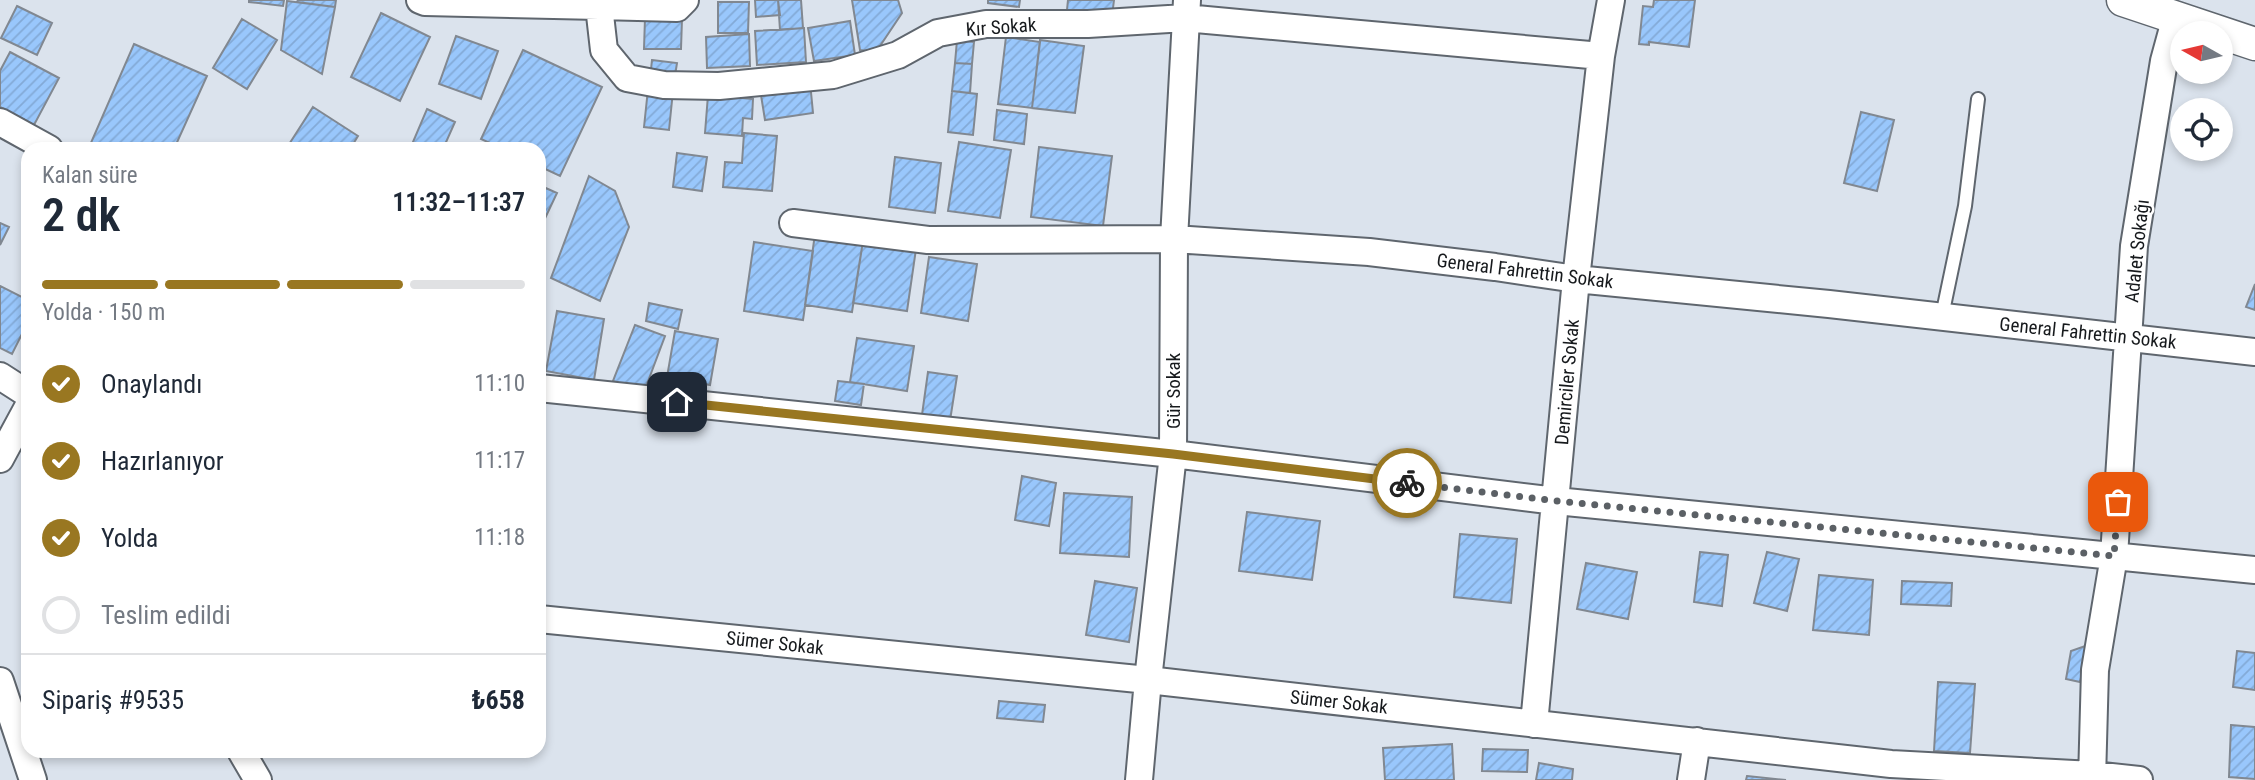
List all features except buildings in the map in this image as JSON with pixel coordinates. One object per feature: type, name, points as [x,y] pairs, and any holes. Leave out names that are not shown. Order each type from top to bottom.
[{"type":"street","points":[[419,0],[677,8],[685,0]]},
{"type":"street","name":"Demirciler Sokak","points":[[1534,724],[1576,279],[1601,55],[1611,0]]},
{"type":"street","points":[[2123,0],[2255,44]]},
{"type":"street","name":"Kır Sokak","points":[[599,6],[604,50],[627,78],[663,85],[719,86],[833,75],[898,55],[938,33],[986,24],[1088,24],[1186,9],[1601,55]]},
{"type":"street","name":"Gür Sokak","points":[[1139,780],[1173,454],[1174,239],[1186,9]]},
{"type":"street","name":"Adalet Sokağı","points":[[2092,777],[2095,670],[2114,556],[2134,246],[2164,61],[2176,17]]},
{"type":"street","points":[[0,122],[36,142]]},
{"type":"street","name":"General Fahrettin Sokak","points":[[793,223],[928,240],[1174,239],[1368,251],[1576,279],[1942,316],[2255,352]]},
{"type":"street","points":[[0,376],[21,390]]},
{"type":"street","points":[[546,389],[1173,454],[1556,501],[2255,570]]},
{"type":"street","points":[[0,459],[21,420]]},
{"type":"street","name":"Sümer Sokak","points":[[546,620],[1148,680],[1697,741],[1891,772],[2139,780]]},
{"type":"street","points":[[0,681],[21,744]]},
{"type":"street","points":[[1691,780],[1697,741]]},
{"type":"street","points":[[26,758],[33,780]]},
{"type":"street","points":[[245,758],[258,780]]},
{"type":"lane","points":[[1942,316],[1965,206],[1978,99]]},
{"type":"way so far","points":[[1407,483],[1556,501],[2114,556],[2118,502]]},
{"type":"route","points":[[677,402],[1173,454],[1407,483]]}]
